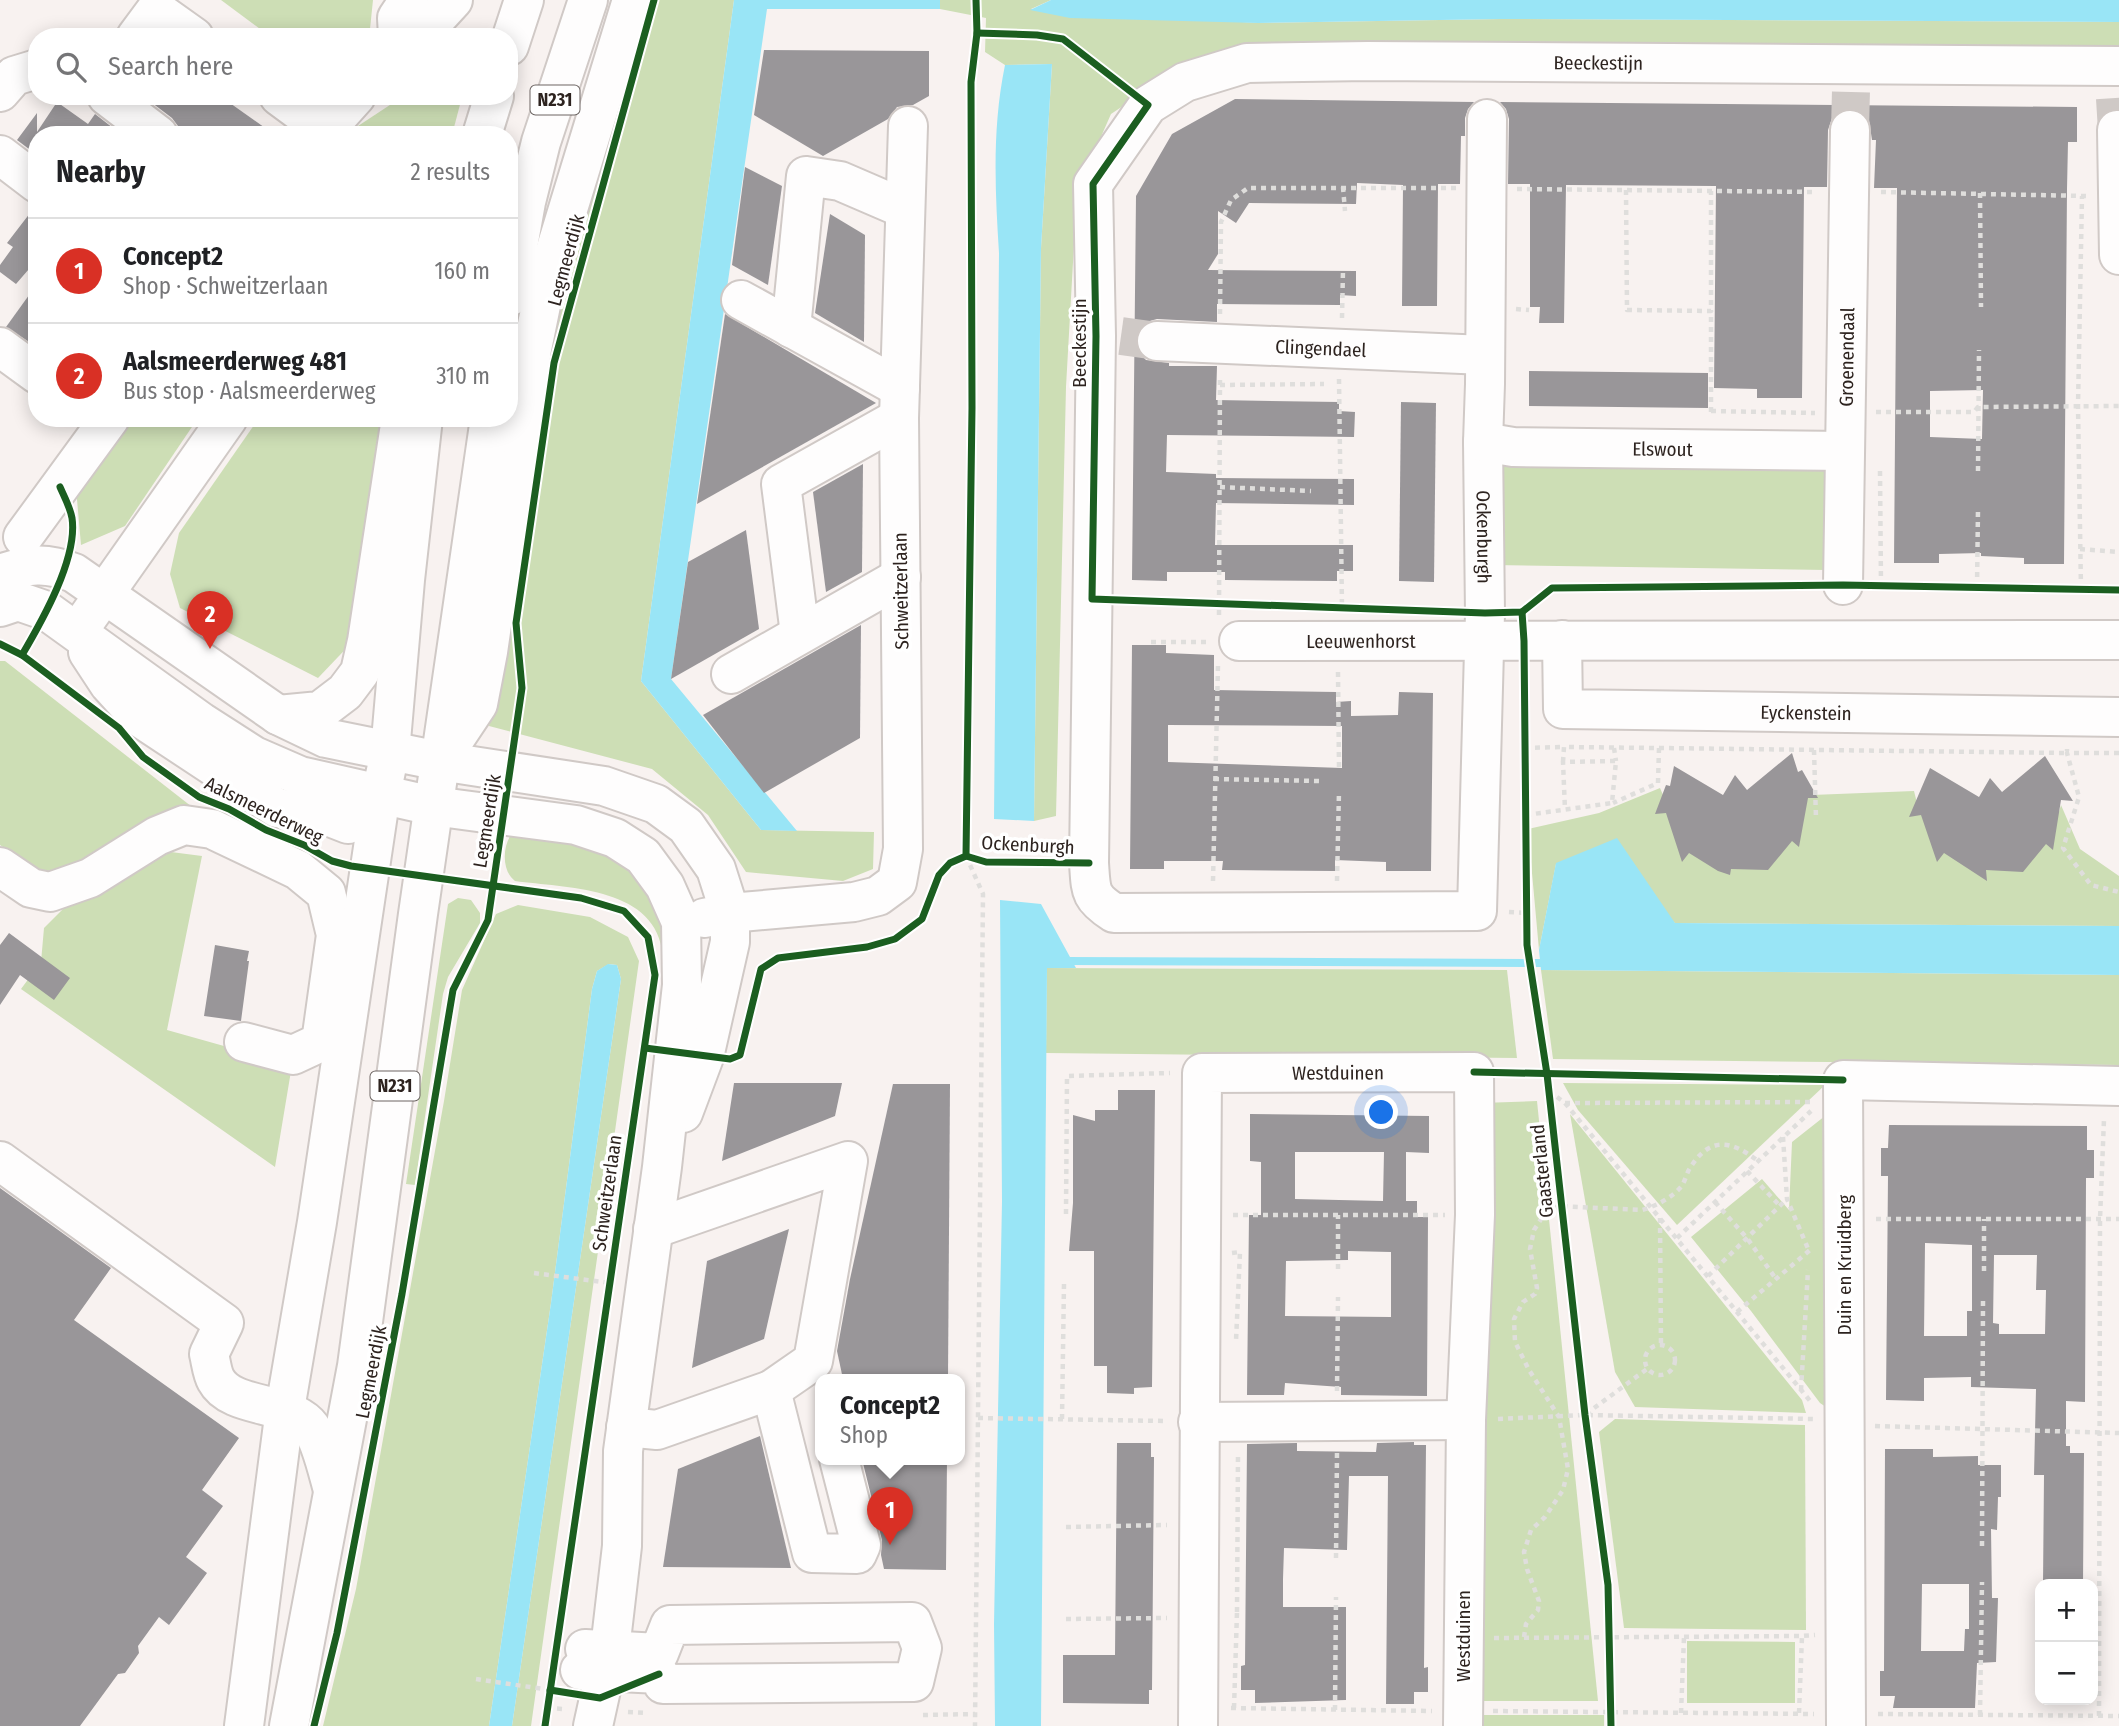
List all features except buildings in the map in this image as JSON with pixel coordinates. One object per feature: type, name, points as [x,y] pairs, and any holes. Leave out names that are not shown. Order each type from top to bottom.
[{"type":"street","points":[[398,28],[397,18],[410,0]]},
{"type":"street","points":[[427,28],[453,0]]},
{"type":"street","points":[[515,28],[524,0]]},
{"type":"street","name":"N231","points":[[518,247],[541,142],[588,0]]},
{"type":"street","name":"Legmeerdijk","points":[[381,794],[440,761],[478,704],[532,349],[546,281],[632,0]]},
{"type":"street","points":[[145,16],[173,28]]},
{"type":"street","name":"Beeckestijn","points":[[1089,863],[1125,338],[1093,184],[1148,104],[1185,82],[1247,63],[1487,93],[1852,78],[2117,90]]},
{"type":"street","points":[[0,92],[14,76],[28,72]]},
{"type":"street","points":[[2117,90],[2119,255]]},
{"type":"street","name":"Ockenburgh","points":[[1089,863],[1091,888],[1098,902],[1114,912],[1477,911],[1484,642],[1487,93]]},
{"type":"street","points":[[119,105],[146,126]]},
{"type":"street","points":[[290,105],[316,126]]},
{"type":"street","points":[[328,126],[348,105]]},
{"type":"street","points":[[467,126],[473,105]]},
{"type":"street","points":[[485,126],[491,105]]},
{"type":"street","name":"Schweitzerlaan","points":[[730,913],[854,902],[878,896],[897,882],[903,849],[900,403],[908,126]]},
{"type":"street","name":"Groenendaal","points":[[1843,585],[1844,451],[1862,412],[1850,130]]},
{"type":"street","points":[[0,155],[28,176]]},
{"type":"street","points":[[792,328],[806,176],[839,181],[905,209]]},
{"type":"street","points":[[741,300],[792,328],[900,403],[781,484],[800,634]]},
{"type":"street","name":"Clingendael","points":[[1125,338],[1339,366],[1485,355]]},
{"type":"street","points":[[0,347],[28,367]]},
{"type":"street","points":[[23,537],[100,427]]},
{"type":"street","points":[[78,631],[222,427]]},
{"type":"street","points":[[278,715],[320,711],[345,692],[360,672],[400,427]]},
{"type":"street","points":[[244,1726],[285,1409],[317,1222],[381,794],[390,752],[422,427]]},
{"type":"street","name":"Legmeerdijk","points":[[289,1726],[357,1366],[433,806],[489,427]]},
{"type":"street","name":"Elswout","points":[[1483,442],[1513,447],[1844,451]]},
{"type":"street","points":[[0,574],[22,566],[48,565],[74,573],[278,715],[326,738],[440,761],[604,786],[656,804],[686,826],[716,869],[730,913],[730,942],[704,1057],[662,1167]]},
{"type":"street","points":[[731,674],[901,577]]},
{"type":"street","points":[[0,607],[18,601],[47,611],[201,722],[254,756],[300,776],[433,806],[576,825],[615,838],[643,856],[666,886],[681,922],[682,985],[662,1167],[624,1439],[622,1546],[577,1687]]},
{"type":"street","name":"Leeuwenhorst","points":[[1229,641],[1336,618],[1484,642]]},
{"type":"street","name":"Aalsmeerderweg","points":[[78,631],[93,662],[139,717],[277,808],[325,815],[376,835]]},
{"type":"street","name":"Eyckenstein","points":[[1562,640],[1563,709],[2119,717]]},
{"type":"street","points":[[1484,642],[2119,640]]},
{"type":"street","name":"Aalsmeerderweg","points":[[325,815],[381,794]]},
{"type":"street","points":[[0,867],[31,888],[50,892],[90,878],[157,836],[184,825],[212,829],[298,870],[326,893],[336,935],[321,1042],[293,1055],[244,1042]]},
{"type":"street","points":[[681,922],[730,913]]},
{"type":"street","name":"Westduinen","points":[[1202,1073],[1474,1072],[1475,1215],[1466,1420],[1463,1718]]},
{"type":"street","points":[[1198,1717],[1202,1073]]},
{"type":"street","name":"Duin en Kruidberg","points":[[1846,1720],[1829,1418],[1843,1219],[1843,1080],[2112,1086]]},
{"type":"street","points":[[0,1161],[224,1323],[209,1354],[217,1382],[235,1396],[285,1409],[309,1424],[319,1445],[333,1490]]},
{"type":"street","points":[[653,1229],[848,1161],[816,1374]]},
{"type":"street","points":[[624,1439],[815,1375]]},
{"type":"street","points":[[771,1390],[812,1553],[857,1554],[861,1545],[841,1465]]},
{"type":"street","points":[[1199,1422],[1466,1420]]},
{"type":"street","points":[[912,1622],[922,1648],[915,1682],[663,1684],[659,1663],[670,1625],[912,1622]]},
{"type":"street","points":[[577,1687],[659,1663]]},
{"type":"path","points":[[1343,187],[1345,211]]},
{"type":"path","points":[[1626,190],[1627,310],[1712,311]]},
{"type":"path","points":[[1711,191],[1711,449]]},
{"type":"path","points":[[1980,193],[1981,307]]},
{"type":"path","points":[[2081,589],[2078,406],[2082,196]]},
{"type":"path","points":[[1339,768],[1336,618],[1343,270]]},
{"type":"path","points":[[1978,471],[1979,350]]},
{"type":"path","points":[[1220,385],[1339,366]]},
{"type":"path","points":[[1978,407],[2119,406]]},
{"type":"path","points":[[1711,411],[1974,412],[1978,407]]},
{"type":"path","points":[[1862,412],[1880,426]]},
{"type":"path","points":[[1880,466],[1881,585]]},
{"type":"path","points":[[1220,487],[1311,491]]},
{"type":"path","points":[[1977,587],[1978,509]]},
{"type":"path","points":[[2080,548],[2119,552]]},
{"type":"path","points":[[1843,585],[1894,586]]},
{"type":"path","points":[[1963,587],[1990,587]]},
{"type":"path","points":[[2068,589],[2094,589]]},
{"type":"path","points":[[1206,602],[1233,603]]},
{"type":"path","points":[[1336,618],[1355,608]]},
{"type":"path","points":[[1151,642],[1229,641]]},
{"type":"path","points":[[1525,734],[1525,761]]},
{"type":"path","points":[[1564,747],[1565,810]]},
{"type":"path","points":[[1525,748],[2119,753]]},
{"type":"path","points":[[1612,803],[1616,761],[1614,748]]},
{"type":"path","points":[[1526,816],[1612,803],[1658,783],[1659,748]]},
{"type":"path","points":[[1814,750],[1816,819]]},
{"type":"path","points":[[2067,753],[2079,797],[2063,848],[2091,885],[2119,892]]},
{"type":"path","points":[[1563,762],[1616,761]]},
{"type":"path","points":[[1214,779],[1320,781]]},
{"type":"path","points":[[1337,912],[1339,791]]},
{"type":"path","points":[[1525,802],[1526,829]]},
{"type":"path","points":[[963,854],[983,894],[975,1726]]},
{"type":"path","points":[[1526,899],[1527,923]]},
{"type":"path","points":[[1066,1214],[1067,1076],[1202,1073]]},
{"type":"path","points":[[2099,1716],[2100,1219],[2112,1086]]},
{"type":"path","points":[[1548,1087],[1652,1207],[1801,1390],[1829,1418]]},
{"type":"path","points":[[1564,1103],[1820,1101],[1677,1238]]},
{"type":"path","points":[[1783,1137],[1787,1199],[1810,1250],[1801,1390]]},
{"type":"path","points":[[1524,1637],[1526,1624],[1538,1611],[1539,1601],[1527,1569],[1524,1552],[1531,1530],[1545,1517],[1563,1490],[1568,1469],[1559,1417],[1515,1342],[1514,1319],[1523,1302],[1535,1294],[1537,1288],[1530,1249],[1534,1230],[1545,1213],[1561,1206],[1643,1210],[1652,1207],[1681,1187],[1687,1171],[1699,1155],[1715,1145],[1731,1144],[1758,1161]]},
{"type":"path","points":[[1747,1171],[1780,1206]]},
{"type":"path","points":[[1708,1276],[1787,1199]]},
{"type":"path","points":[[1715,1202],[1747,1238],[1776,1279]]},
{"type":"path","points":[[1338,1214],[1338,1269]]},
{"type":"path","points":[[1201,1215],[1475,1215]]},
{"type":"path","points":[[1660,1217],[1661,1345]]},
{"type":"path","points":[[1843,1219],[2119,1219]]},
{"type":"path","points":[[1984,1219],[1984,1271]]},
{"type":"path","points":[[1737,1312],[1810,1250]]},
{"type":"path","points":[[534,1273],[610,1283]]},
{"type":"path","points":[[1059,1419],[1065,1283]]},
{"type":"path","points":[[1982,1546],[1983,1301]]},
{"type":"path","points":[[1661,1345],[1673,1353],[1673,1367],[1661,1375],[1651,1373],[1647,1369],[1645,1359],[1648,1350],[1661,1345]]},
{"type":"path","points":[[1585,1415],[1647,1369]]},
{"type":"path","points":[[1583,1402],[1586,1428]]},
{"type":"path","points":[[1466,1420],[1585,1415],[1829,1418],[1983,1429],[2119,1433]]},
{"type":"path","points":[[978,1418],[1199,1422]]},
{"type":"path","points":[[1237,1612],[1238,1422]]},
{"type":"path","points":[[1066,1527],[1198,1524]]},
{"type":"path","points":[[1980,1715],[1982,1581]]},
{"type":"path","points":[[1335,1710],[1336,1597]]},
{"type":"path","points":[[1066,1619],[1198,1618]]},
{"type":"path","points":[[1609,1624],[1609,1650]]},
{"type":"path","points":[[1462,1638],[1802,1636],[1799,1713]]},
{"type":"path","points":[[1681,1713],[1684,1637]]},
{"type":"path","points":[[476,1679],[523,1686],[577,1687]]},
{"type":"path","points":[[1611,1700],[1611,1726]]},
{"type":"path","points":[[1198,1717],[1335,1710],[1463,1718],[1611,1712],[1799,1713],[1846,1720],[1980,1715],[2119,1716]]},
{"type":"green space","points":[[221,0],[373,0],[370,28],[259,28]]},
{"type":"green space","points":[[648,0],[734,0],[641,681],[761,830],[874,832],[873,869],[843,881],[746,872],[708,815],[652,769],[489,726],[516,542],[582,194]]},
{"type":"green space","points":[[940,0],[1051,0],[1031,9],[1258,23],[1501,19],[2119,22],[2119,65],[1186,64],[1111,114],[1077,191],[1066,387],[1056,816],[1034,821],[1041,248],[1052,64],[1005,65],[985,52],[986,18],[940,9]]},
{"type":"green space","points":[[390,105],[460,105],[454,126],[358,126]]},
{"type":"green space","points":[[122,427],[192,427],[125,526],[81,545],[76,488]]},
{"type":"green space","points":[[253,427],[390,427],[359,635],[318,678],[180,608],[170,574],[179,533]]},
{"type":"green space","points":[[1494,455],[1831,461],[1826,570],[1493,565]]},
{"type":"green space","points":[[0,661],[5,661],[196,810],[89,859],[41,873],[0,845]]},
{"type":"green space","points":[[1660,788],[1686,848],[1786,796],[1914,791],[1919,811],[2031,844],[2059,812],[2061,805],[2080,849],[2119,876],[2119,926],[1675,923],[1556,864],[1539,950],[1528,829],[1599,813]]},
{"type":"green space","points":[[514,831],[608,852],[632,874],[661,913],[671,940],[659,1034],[657,1026],[663,958],[655,928],[641,913],[624,902],[603,894],[515,881],[505,864],[505,849]]},
{"type":"green space","points":[[171,852],[202,856],[167,1030],[292,1065],[275,1167],[21,989],[41,962],[44,928],[64,908]]},
{"type":"green space","points":[[458,898],[471,900],[480,913],[480,923],[448,977],[443,994],[415,1185],[406,1184],[448,904]]},
{"type":"green space","points":[[518,905],[590,917],[628,937],[639,961],[531,1726],[512,1726],[621,979],[617,965],[609,964],[597,971],[592,989],[551,1303],[489,1726],[323,1726],[356,1589],[462,990],[496,914]]},
{"type":"green space","points":[[1047,968],[1507,970],[1517,1058],[1046,1053]]},
{"type":"green space","points":[[1541,970],[2119,975],[2119,1065],[1553,1059]]},
{"type":"green space","points":[[1563,1083],[1825,1085],[1677,1225],[1578,1110]]},
{"type":"green space","points":[[1537,1101],[1598,1701],[1478,1701],[1481,1103]]},
{"type":"green space","points":[[1830,1112],[1835,1413],[1820,1403],[1691,1237],[1762,1179],[1789,1210],[1792,1142]]},
{"type":"green space","points":[[1570,1114],[1802,1400],[1806,1413],[1635,1407],[1615,1372]]},
{"type":"green space","points":[[1615,1419],[1805,1425],[1806,1630],[1624,1628],[1599,1432]]},
{"type":"green space","points":[[1687,1641],[1795,1642],[1795,1703],[1687,1703]]},
{"type":"green space","points":[[1470,1715],[1604,1715],[1604,1726],[1470,1726]]},
{"type":"water","points":[[734,0],[940,0],[940,9],[767,9],[671,679],[797,831],[761,830],[641,681]]},
{"type":"water","points":[[1051,0],[2119,0],[2119,22],[1501,19],[1258,23],[1070,18],[1030,10]]},
{"type":"water","points":[[1052,64],[1041,248],[1034,821],[994,819],[998,112],[1005,65]]},
{"type":"water","points":[[1617,838],[1675,923],[2119,926],[2119,975],[1541,970],[1539,950],[1556,863]]},
{"type":"water","points":[[1000,900],[1041,904],[1076,968],[1047,968],[1041,1726],[995,1726],[994,1624],[1002,1201]]},
{"type":"water","points":[[608,964],[617,965],[621,979],[512,1726],[489,1726],[551,1303],[592,989],[597,971]]},
{"type":"waterway","points":[[1065,961],[1549,963]]},
{"type":"tunnel","points":[[1850,130],[1851,90]]},
{"type":"tunnel","points":[[2115,98],[2117,130]]},
{"type":"tunnel","points":[[1121,336],[1157,341]]},
{"type":"cycle path","points":[[314,1726],[337,1633],[402,1294],[453,990],[488,920],[522,688],[516,623],[554,363],[654,0]]},
{"type":"cycle path","points":[[645,1048],[730,1059],[740,1055],[761,969],[778,958],[867,947],[895,939],[922,919],[939,875],[950,863],[966,856],[972,408],[971,82],[977,33],[976,0]]},
{"type":"cycle path","points":[[977,33],[1037,35],[1063,39],[1148,105],[1093,184],[1096,336],[1092,599],[1485,613],[1522,612],[1552,588],[1843,585],[2119,590]]},
{"type":"cycle path","points":[[22,655],[57,589],[70,552],[72,518],[60,487]]},
{"type":"cycle path","name":"Gaasterland","points":[[1522,612],[1527,945],[1547,1074],[1585,1415],[1608,1585],[1611,1726]]},
{"type":"cycle path","points":[[0,644],[22,655],[119,728],[143,757],[199,797],[229,809],[266,830],[304,845],[332,861],[351,866],[581,898],[624,911],[648,937],[655,975],[545,1726]]},
{"type":"cycle path","points":[[966,856],[986,862],[1089,863]]},
{"type":"cycle path","points":[[1474,1072],[1843,1080]]},
{"type":"cycle path","points":[[550,1690],[600,1698],[659,1674]]},
{"type":"place","name":"Aalsmeerderweg 481","points":[[210,649]]},
{"type":"place","name":"Concept2","points":[[890,1545]]}]
